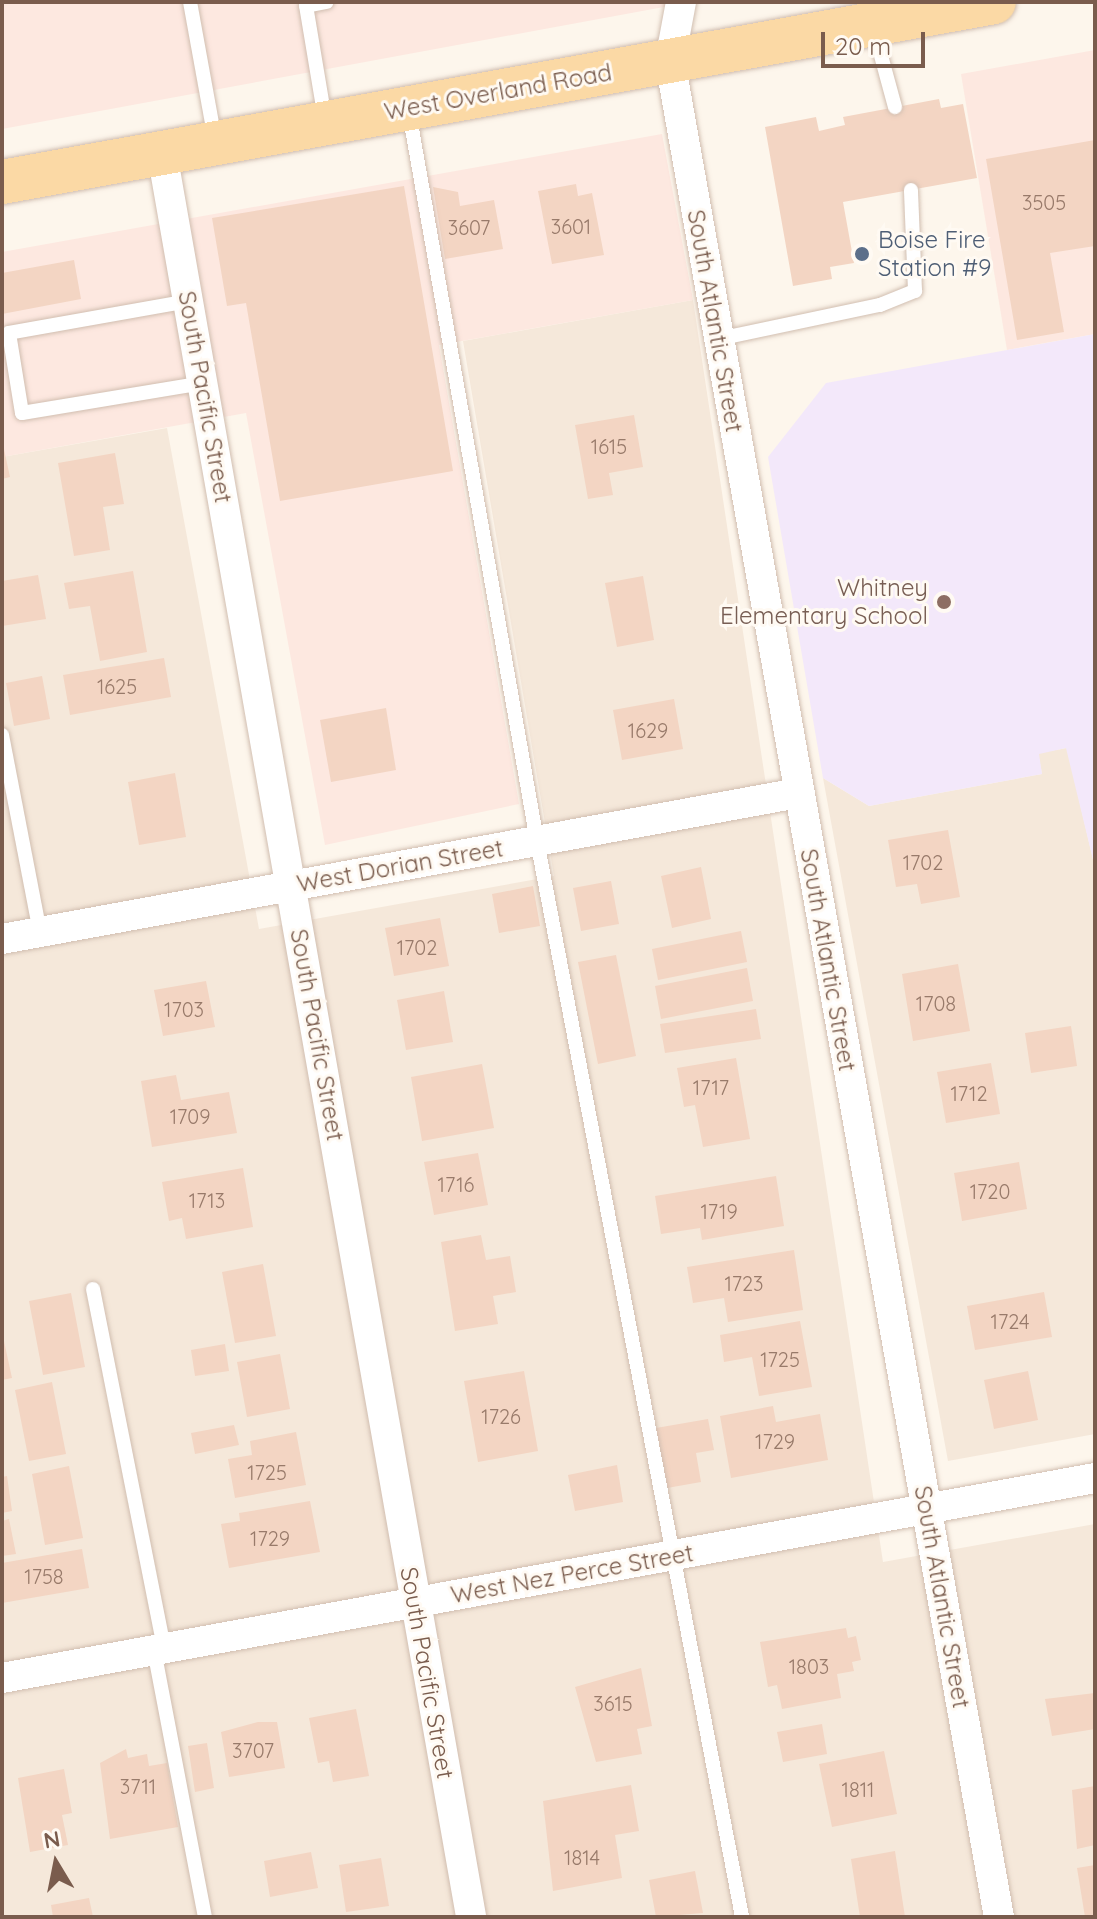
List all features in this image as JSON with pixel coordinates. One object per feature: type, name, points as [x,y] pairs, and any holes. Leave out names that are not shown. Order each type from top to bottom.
[{"type":"main road","name":"West Overland Road","points":[[2,182],[994,2]]},
{"type":"street","name":"South Atlantic Street","points":[[681,2],[670,61],[999,1917]]},
{"type":"street","name":"South Pacific Street","points":[[162,153],[292,886],[413,1603],[471,1917]]},
{"type":"street","name":"West Dorian Street","points":[[2,939],[798,793]]},
{"type":"street","name":"West Nez Perce Street","points":[[2,1678],[1095,1478]]},
{"type":"lane","points":[[190,2],[216,143]]},
{"type":"lane","points":[[326,123],[306,6],[327,2]]},
{"type":"lane","points":[[873,24],[895,107]]},
{"type":"lane","points":[[409,108],[537,841],[742,1917]]},
{"type":"lane","points":[[718,339],[880,305],[915,291],[911,190]]},
{"type":"lane","points":[[188,301],[9,333],[22,413],[203,383]]},
{"type":"lane","points":[[2,735],[40,932]]},
{"type":"lane","points":[[93,1289],[205,1917]]},
{"type":"shaded area","points":[[2,2],[691,2],[2,129]]},
{"type":"shaded area","points":[[1095,50],[1095,334],[1007,350],[961,74]]},
{"type":"shaded area","points":[[662,134],[693,300],[439,345],[519,804],[325,845],[246,413],[2,457],[2,252]]},
{"type":"shaded area","points":[[693,300],[883,1562],[1095,1524],[1095,1917],[2,1917],[2,457],[167,428],[259,929],[554,876],[463,341]]},
{"type":"shaded area","name":"Whitney Elementary School","points":[[1095,334],[1095,868],[1066,748],[1039,754],[1042,774],[869,806],[823,778],[768,457],[826,383]]},
{"type":"shaded area","points":[[1067,748],[1095,868],[1095,1434],[948,1461],[823,778],[869,806],[1042,774],[1038,753]]},
{"type":"building","points":[[939,99],[941,108],[963,104],[977,178],[843,202],[854,263],[830,267],[832,279],[793,286],[765,127],[816,117],[819,131],[845,125],[843,117]]},
{"type":"building","points":[[1095,140],[1095,246],[1050,253],[1064,332],[1017,340],[986,159]]},
{"type":"building","points":[[576,184],[578,196],[592,193],[604,255],[552,264],[538,191]]},
{"type":"building","points":[[404,186],[453,471],[280,501],[246,303],[227,306],[212,218]]},
{"type":"building","points":[[433,187],[458,192],[460,206],[494,200],[503,249],[445,259]]},
{"type":"building","points":[[74,260],[81,299],[2,314],[2,273]]},
{"type":"building","points":[[634,415],[643,467],[609,473],[613,495],[588,499],[575,425]]},
{"type":"building","points":[[2,440],[10,477],[2,479]]},
{"type":"building","points":[[115,453],[124,504],[103,507],[110,550],[74,556],[58,463]]},
{"type":"building","points":[[133,571],[147,652],[100,661],[90,606],[69,609],[64,583]]},
{"type":"building","points":[[38,575],[46,619],[2,626],[2,581]]},
{"type":"building","points":[[643,576],[654,640],[617,647],[605,583]]},
{"type":"building","points":[[164,658],[171,697],[70,715],[63,675]]},
{"type":"building","points":[[42,676],[50,719],[14,726],[6,683]]},
{"type":"building","points":[[674,699],[683,749],[622,760],[613,710]]},
{"type":"building","points":[[386,708],[396,770],[331,782],[320,720]]},
{"type":"building","points":[[175,773],[186,837],[139,845],[128,782]]},
{"type":"building","points":[[948,830],[960,897],[921,904],[917,884],[896,887],[888,840]]},
{"type":"building","points":[[701,867],[711,919],[672,928],[661,876]]},
{"type":"building","points":[[611,881],[619,924],[581,931],[573,888]]},
{"type":"building","points":[[533,886],[540,926],[499,933],[492,894]]},
{"type":"building","points":[[440,918],[449,966],[394,976],[385,928]]},
{"type":"building","points":[[741,931],[747,962],[658,980],[652,949]]},
{"type":"building","points":[[616,955],[636,1056],[598,1064],[578,962]]},
{"type":"building","points":[[958,964],[970,1031],[913,1041],[902,974]]},
{"type":"building","points":[[747,968],[753,1001],[661,1019],[655,986]]},
{"type":"building","points":[[206,981],[215,1027],[163,1036],[154,990]]},
{"type":"building","points":[[444,991],[453,1042],[406,1050],[397,1000]]},
{"type":"building","points":[[756,1009],[761,1039],[665,1053],[660,1024]]},
{"type":"building","points":[[1071,1026],[1077,1066],[1031,1073],[1025,1033]]},
{"type":"building","points":[[736,1058],[750,1139],[703,1147],[695,1105],[684,1107],[677,1068]]},
{"type":"building","points":[[991,1063],[1000,1114],[946,1123],[937,1072]]},
{"type":"building","points":[[482,1064],[494,1128],[422,1141],[411,1077]]},
{"type":"building","points":[[176,1075],[181,1100],[229,1092],[237,1133],[152,1147],[141,1081]]},
{"type":"building","points":[[478,1153],[488,1205],[434,1215],[424,1162]]},
{"type":"building","points":[[1019,1162],[1027,1209],[962,1221],[954,1173]]},
{"type":"building","points":[[243,1168],[253,1227],[186,1239],[182,1218],[169,1221],[162,1182]]},
{"type":"building","points":[[776,1176],[784,1226],[702,1240],[700,1228],[661,1234],[655,1196]]},
{"type":"building","points":[[481,1235],[486,1260],[510,1256],[516,1292],[493,1296],[498,1324],[455,1331],[441,1242]]},
{"type":"building","points":[[794,1250],[803,1310],[728,1322],[724,1298],[693,1303],[687,1267]]},
{"type":"building","points":[[263,1264],[276,1336],[235,1343],[222,1272]]},
{"type":"building","points":[[1044,1292],[1052,1337],[975,1350],[967,1306]]},
{"type":"building","points":[[71,1293],[85,1367],[43,1375],[29,1301]]},
{"type":"building","points":[[800,1321],[812,1387],[759,1396],[752,1357],[724,1362],[720,1335]]},
{"type":"building","points":[[2,1332],[12,1378],[2,1380]]},
{"type":"building","points":[[225,1344],[229,1371],[195,1376],[191,1350]]},
{"type":"building","points":[[280,1354],[290,1409],[247,1417],[237,1362]]},
{"type":"building","points":[[524,1371],[538,1451],[478,1462],[464,1381]]},
{"type":"building","points":[[1028,1371],[1038,1420],[994,1429],[984,1380]]},
{"type":"building","points":[[52,1382],[66,1454],[29,1461],[15,1390]]},
{"type":"building","points":[[773,1406],[776,1422],[820,1414],[828,1460],[731,1478],[720,1416]]},
{"type":"building","points":[[708,1419],[714,1450],[696,1453],[701,1482],[667,1488],[656,1428]]},
{"type":"building","points":[[234,1425],[239,1445],[195,1454],[191,1433]]},
{"type":"building","points":[[296,1432],[306,1485],[235,1498],[228,1459],[252,1455],[250,1441]]},
{"type":"building","points":[[617,1465],[623,1502],[575,1511],[568,1475]]},
{"type":"building","points":[[69,1466],[83,1538],[45,1545],[32,1474]]},
{"type":"building","points":[[7,1476],[12,1511],[2,1513],[2,1477]]},
{"type":"building","points":[[310,1501],[320,1552],[229,1568],[221,1524],[240,1521],[239,1513]]},
{"type":"building","points":[[9,1519],[16,1554],[2,1556],[2,1521]]},
{"type":"building","points":[[82,1549],[89,1588],[2,1603],[2,1563]]},
{"type":"building","points":[[846,1628],[848,1638],[856,1636],[861,1660],[852,1662],[854,1671],[837,1674],[841,1698],[782,1709],[777,1685],[768,1687],[760,1642]]},
{"type":"building","points":[[641,1668],[652,1726],[637,1729],[642,1754],[596,1762],[575,1687]]},
{"type":"building","points":[[1095,1693],[1095,1729],[1052,1736],[1045,1699]]},
{"type":"building","points":[[356,1709],[369,1776],[333,1782],[329,1761],[318,1763],[309,1718]]},
{"type":"building","points":[[258,1722],[277,1722],[285,1768],[229,1777],[221,1732]]},
{"type":"building","points":[[822,1724],[827,1754],[783,1762],[777,1732]]},
{"type":"building","points":[[207,1743],[214,1788],[195,1792],[188,1746]]},
{"type":"building","points":[[126,1749],[128,1758],[147,1754],[149,1766],[167,1763],[178,1827],[110,1839],[100,1763]]},
{"type":"building","points":[[884,1751],[897,1814],[832,1827],[819,1764]]},
{"type":"building","points":[[64,1769],[72,1813],[62,1815],[68,1845],[30,1852],[18,1778]]},
{"type":"building","points":[[631,1785],[639,1831],[615,1835],[622,1878],[553,1891],[543,1801]]},
{"type":"building","points":[[1095,1786],[1095,1845],[1077,1849],[1072,1790]]},
{"type":"building","points":[[895,1851],[905,1917],[860,1917],[851,1859]]},
{"type":"building","points":[[311,1852],[318,1888],[270,1897],[264,1861]]},
{"type":"building","points":[[381,1858],[389,1906],[346,1912],[339,1865]]},
{"type":"building","points":[[1095,1865],[1095,1917],[1085,1917],[1077,1868]]},
{"type":"building","points":[[695,1871],[703,1913],[656,1917],[649,1880]]},
{"type":"building","points":[[89,1898],[93,1917],[53,1917],[51,1905]]},
{"type":"place","name":"Boise Fire Station #9","points":[[862,254]]},
{"type":"place","name":"Whitney Elementary School","points":[[944,602]]}]
